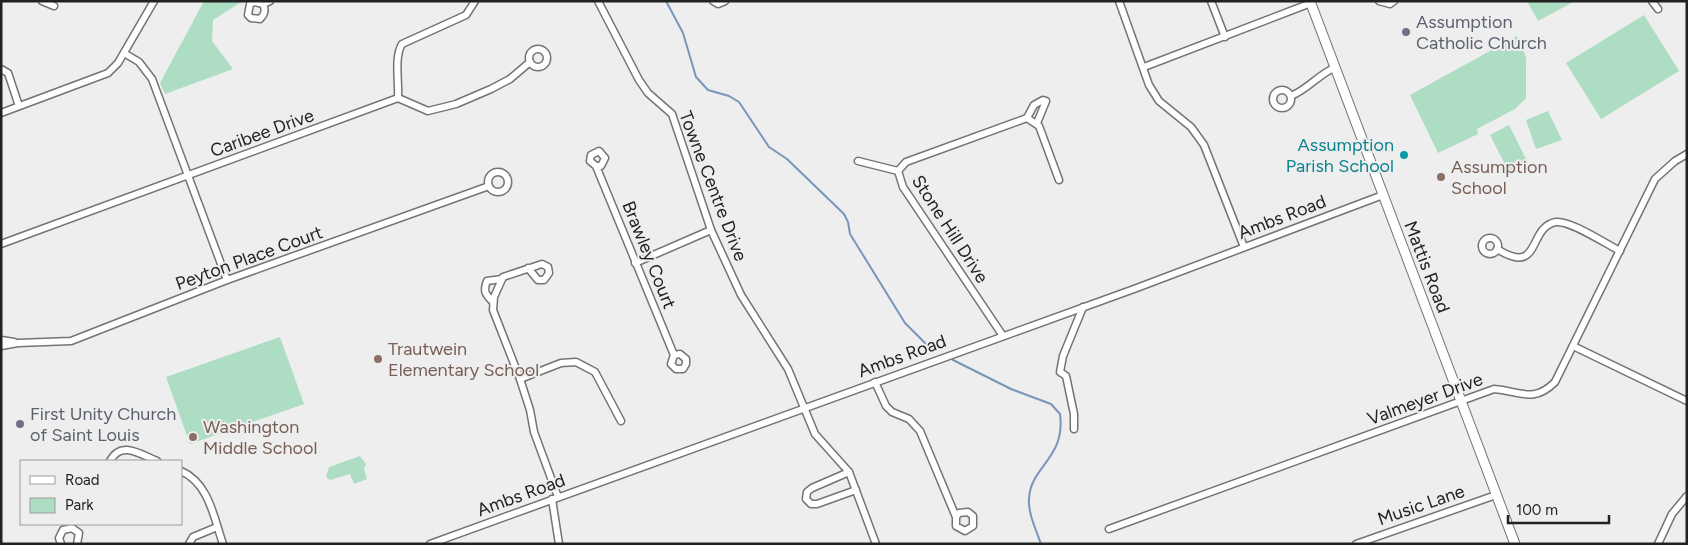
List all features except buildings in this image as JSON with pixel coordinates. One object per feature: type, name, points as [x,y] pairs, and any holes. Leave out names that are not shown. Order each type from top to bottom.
[{"type":"main road","name":"Mattis Road","points":[[1310,2],[1515,544]]},
{"type":"street","points":[[42,1],[54,6]]},
{"type":"street","points":[[1,113],[108,73],[118,63],[154,1]]},
{"type":"street","points":[[262,4],[270,1]]},
{"type":"street","points":[[476,1],[466,16],[402,44],[396,59],[399,74],[398,98],[428,111],[456,104],[491,89],[510,78],[530,62]]},
{"type":"street","name":"Towne Centre Drive","points":[[598,1],[648,94],[672,114],[711,230],[741,296],[788,369],[815,434],[849,472],[876,544]]},
{"type":"street","points":[[713,1],[718,4],[724,1]]},
{"type":"street","points":[[1119,1],[1144,67],[1148,84],[1159,101],[1191,127],[1204,146],[1244,247]]},
{"type":"street","points":[[1211,1],[1225,37]]},
{"type":"street","points":[[1379,1],[1390,4],[1394,1]]},
{"type":"street","points":[[1652,1],[1658,9]]},
{"type":"street","points":[[1144,67],[1225,37],[1310,2]]},
{"type":"street","points":[[124,53],[138,62],[152,79],[190,176],[227,280]]},
{"type":"street","points":[[1291,96],[1302,91],[1324,72],[1334,68]]},
{"type":"street","points":[[1,69],[8,73],[19,106]]},
{"type":"street","name":"Caribee Drive","points":[[1,244],[398,98]]},
{"type":"street","points":[[898,171],[906,162],[1032,121],[1059,180]]},
{"type":"street","name":"Valmeyer Drive","points":[[1109,529],[1494,389],[1533,395],[1545,392],[1555,382],[1655,179],[1675,160],[1687,154]]},
{"type":"street","name":"Stone Hill Drive","points":[[858,161],[898,171],[902,187],[1003,336]]},
{"type":"street","name":"Brawley Court","points":[[596,166],[674,355]]},
{"type":"street","name":"Peyton Place Court","points":[[1,346],[18,343],[71,341],[227,280],[489,186]]},
{"type":"street","name":"Ambs Road","points":[[430,544],[1083,307],[1383,195]]},
{"type":"street","points":[[1498,249],[1511,258],[1520,258],[1531,253],[1546,226],[1556,222],[1567,223],[1620,251]]},
{"type":"street","points":[[635,263],[711,230]]},
{"type":"street","points":[[493,302],[485,294],[484,289],[487,281],[502,279],[513,272],[528,268]]},
{"type":"street","points":[[502,279],[493,302],[493,310],[520,379],[530,410],[534,432],[555,498],[559,544]]},
{"type":"street","points":[[1074,429],[1074,414],[1066,376],[1060,372],[1062,356],[1083,307]]},
{"type":"street","name":"Peyton Place Court","points":[[1,340],[18,343]]},
{"type":"street","points":[[1573,346],[1687,400]]},
{"type":"street","points":[[520,379],[561,363],[576,362],[595,372],[621,421]]},
{"type":"street","points":[[875,382],[886,406],[892,412],[909,419],[920,431],[956,517]]},
{"type":"street","points":[[111,460],[115,453],[122,449],[128,449],[155,460]]},
{"type":"street","points":[[182,472],[195,478],[206,494],[223,544]]},
{"type":"street","points":[[849,472],[812,488],[807,492],[806,499],[811,504],[817,504],[856,490]]},
{"type":"street","name":"Music Lane","points":[[1356,544],[1496,495]]},
{"type":"street","points":[[1658,544],[1672,514],[1687,496]]},
{"type":"street","points":[[188,544],[193,537],[217,527]]},
{"type":"street","points":[[61,544],[59,538],[63,530],[72,528],[79,533],[77,544]]},
{"type":"green space","points":[[204,1],[243,1],[213,20],[212,41],[233,69],[165,94],[160,83]]},
{"type":"green space","points":[[1527,1],[1575,1],[1538,21]]},
{"type":"green space","points":[[1644,15],[1679,71],[1601,119],[1566,63]]},
{"type":"green space","points":[[1517,36],[1526,57],[1526,98],[1515,109],[1477,129],[1478,134],[1438,153],[1410,95]]},
{"type":"green space","points":[[1548,111],[1562,140],[1536,149],[1526,120]]},
{"type":"green space","points":[[1509,125],[1528,163],[1509,172],[1490,135]]},
{"type":"green space","points":[[280,337],[304,404],[190,444],[166,377]]},
{"type":"green space","points":[[360,456],[366,464],[364,469],[367,479],[354,484],[350,474],[330,480],[326,477],[329,467]]},
{"type":"waterway","points":[[666,1],[683,33],[696,77],[708,90],[729,96],[739,102],[769,147],[787,159],[844,214],[848,222],[850,234],[905,323],[927,345]]},
{"type":"waterway","points":[[953,360],[1011,389],[1051,404],[1060,414],[1058,442],[1035,478],[1029,499],[1031,516],[1041,544]]},
{"type":"place","name":"Assumption Catholic Church","points":[[1406,32]]},
{"type":"place","name":"Assumption Parish School","points":[[1404,155]]},
{"type":"place","name":"Assumption School","points":[[1441,177]]},
{"type":"place","name":"Trautwein Elementary School","points":[[378,359]]},
{"type":"place","name":"First Unity Church of Saint Louis","points":[[20,424]]},
{"type":"place","name":"Washington Middle School","points":[[193,437]]}]
